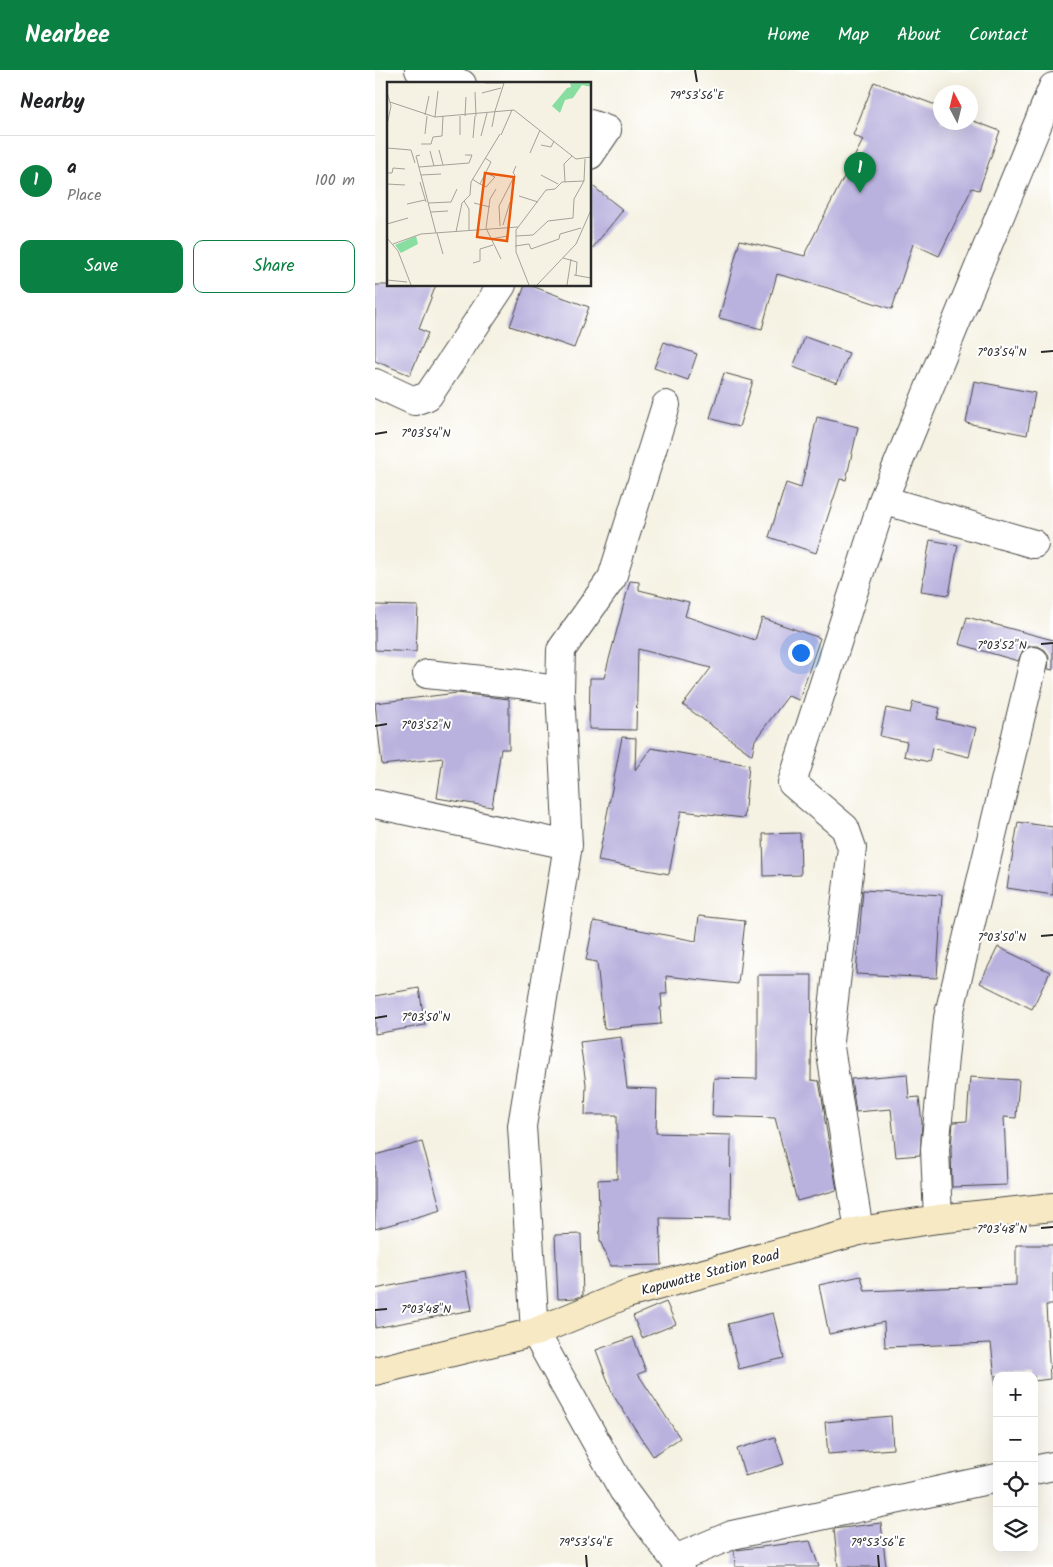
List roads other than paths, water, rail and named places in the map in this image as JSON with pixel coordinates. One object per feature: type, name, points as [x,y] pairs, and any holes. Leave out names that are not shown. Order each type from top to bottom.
[{"type":"street","points":[[419,70],[456,82]]},
{"type":"street","points":[[859,1232],[829,1041],[852,848],[845,828],[792,783],[883,500],[1053,87]]},
{"type":"street","points":[[591,124],[607,130],[591,154]]},
{"type":"street","points":[[375,383],[413,401],[428,396],[501,286]]},
{"type":"street","points":[[666,405],[612,578],[561,650],[560,691],[569,845],[522,1126],[535,1332],[623,1490],[677,1563],[732,1535],[993,1479]]},
{"type":"street","points":[[883,500],[1033,544]]},
{"type":"street","points":[[938,1218],[935,1150],[948,1018],[1034,660]]},
{"type":"street","points":[[427,674],[519,684],[560,691]]},
{"type":"street","points":[[375,804],[569,845]]},
{"type":"street","name":"Kapuwatte Station Road","points":[[375,1371],[535,1332],[627,1294],[859,1232],[938,1218],[1053,1207]]},
{"type":"street","points":[[1038,1469],[1053,1466]]},
{"type":"place","name":"a","points":[[860,193]]}]
